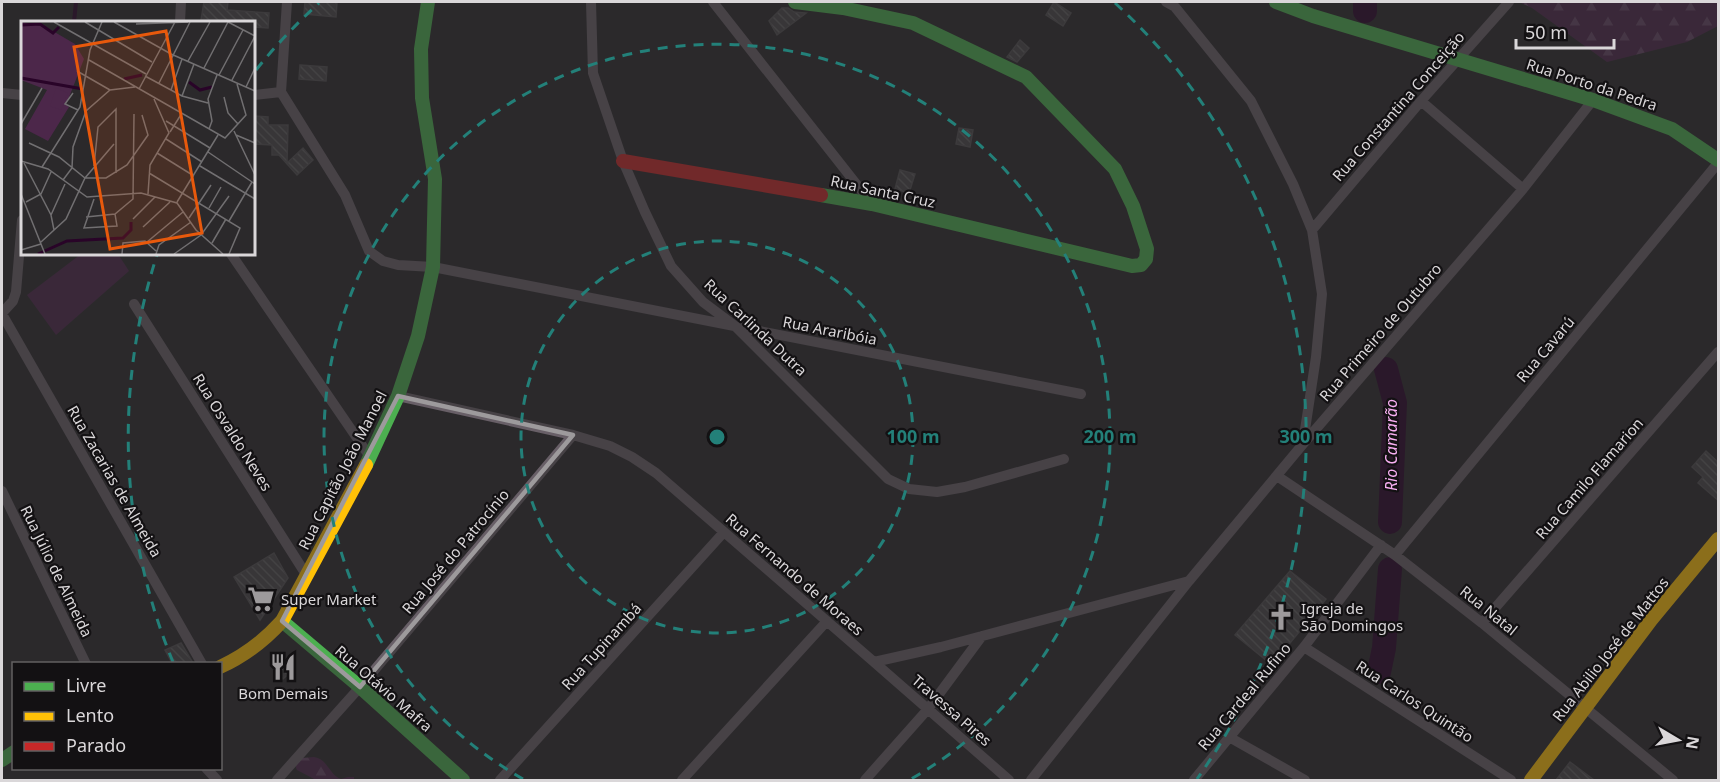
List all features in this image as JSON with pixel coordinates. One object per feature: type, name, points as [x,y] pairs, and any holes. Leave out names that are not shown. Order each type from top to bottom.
[{"type":"main road","name":"Rua Capitão João Manoel","points":[[222,666],[255,648],[271,635],[282,621],[370,457],[399,396],[418,336],[433,267],[435,179],[422,98],[421,49],[428,2]]},
{"type":"main road","name":"Rua Santa Cruz","points":[[624,161],[872,204],[1132,266],[1141,265],[1146,259],[1147,249],[1133,206],[1115,168],[1026,77],[913,23],[843,8],[795,2]]},
{"type":"main road","name":"Rua Porto da Pedra","points":[[1276,2],[1355,29],[1593,100],[1672,129],[1719,161]]},
{"type":"main road","name":"Rua Abilio José de Mattos","points":[[1531,780],[1650,620],[1719,539]]},
{"type":"main road","name":"Rua Otávio Mafra","points":[[282,621],[360,687],[462,780]]},
{"type":"street","points":[[180,21],[181,2]]},
{"type":"street","points":[[255,95],[281,92],[287,2]]},
{"type":"street","name":"Rua Carlinda Dutra","points":[[591,2],[593,73],[624,161],[671,266],[704,302],[735,326],[888,479],[909,489],[937,492],[965,487],[1064,459]]},
{"type":"street","points":[[713,2],[872,204]]},
{"type":"street","name":"Rua Constantina Conceição","points":[[1312,230],[1457,59],[1509,2]]},
{"type":"street","points":[[1174,3],[1251,101],[1293,184],[1312,230],[1322,294],[1316,357],[1303,444]]},
{"type":"street","name":"Rua Araribóia","points":[[281,92],[345,195],[369,251],[383,261],[398,265],[433,267],[1081,394]]},
{"type":"street","points":[[2,93],[21,94]]},
{"type":"street","name":"Rua Primeiro de Outubro","points":[[1031,780],[1189,581],[1303,444],[1523,189],[1593,100]]},
{"type":"street","points":[[1421,101],[1523,189]]},
{"type":"street","name":"Rua Cavarú","points":[[1395,555],[1719,161]]},
{"type":"street","points":[[2,313],[13,301],[16,292],[21,232]]},
{"type":"street","points":[[232,255],[370,457]]},
{"type":"street","name":"Rua Osvaldo Neves","points":[[134,304],[307,576]]},
{"type":"street","name":"Rua Zacarias de Almeida","points":[[2,313],[201,662]]},
{"type":"street","name":"Rua Camilo Flamarion","points":[[1482,623],[1719,352]]},
{"type":"street","name":"Rua Fernando de Moraes","points":[[399,396],[573,435],[633,457],[656,473],[874,662]]},
{"type":"street","name":"Rua José do Patrocínio","points":[[277,780],[360,687],[573,435]]},
{"type":"street","name":"Rua Natal","points":[[1277,476],[1382,545],[1482,623],[1673,780]]},
{"type":"street","name":"Rua Júlio de Almeida","points":[[2,491],[86,662]]},
{"type":"street","name":"Rua Tupinambá","points":[[500,780],[724,532]]},
{"type":"street","name":"Rua Cardeal Rufino","points":[[1194,780],[1304,647],[1382,545]]},
{"type":"street","points":[[874,662],[1189,581]]},
{"type":"street","points":[[682,780],[827,621]]},
{"type":"street","points":[[865,780],[928,709],[982,636]]},
{"type":"street","name":"Rua Carlos Quintão","points":[[1304,647],[1511,780]]},
{"type":"street","name":"Travessa Pires","points":[[874,662],[1009,780]]},
{"type":"street","points":[[1229,737],[1305,780]]},
{"type":"highlighted area","points":[[398,396],[573,435],[360,687],[282,621]]},
{"type":"green space","points":[[1519,2],[1718,2],[1718,26],[1687,42],[1607,62],[1532,8]]},
{"type":"green space","points":[[80,255],[119,255],[129,271],[56,335],[27,295]]},
{"type":"green space","points":[[302,758],[319,758],[337,777],[341,779],[354,777],[354,780],[316,780],[297,770],[296,765]]},
{"type":"building","points":[[204,2],[228,2],[227,10],[269,13],[268,28],[255,27],[255,21],[201,20]]},
{"type":"building","points":[[305,2],[337,2],[336,17],[304,14]]},
{"type":"building","points":[[1054,2],[1071,13],[1063,26],[1046,15]]},
{"type":"building","points":[[782,8],[806,13],[777,35],[769,21]]},
{"type":"building","points":[[1020,40],[1029,48],[1017,62],[1007,57]]},
{"type":"building","points":[[300,65],[327,67],[326,81],[299,79]]},
{"type":"building","points":[[255,116],[268,117],[268,125],[288,125],[287,163],[303,148],[313,160],[297,175],[279,155],[272,155],[272,145],[255,144]]},
{"type":"building","points":[[959,128],[973,130],[970,147],[956,144]]},
{"type":"building","points":[[900,170],[915,174],[909,193],[895,189]]},
{"type":"building","points":[[1706,451],[1719,463],[1719,501],[1698,483],[1703,477],[1692,467]]},
{"type":"building","name":"Super Market","points":[[274,553],[288,578],[260,620],[234,577]]},
{"type":"building","name":"Igreja de São Domingos","points":[[1290,571],[1326,599],[1272,665],[1235,635]]},
{"type":"building","points":[[181,643],[192,662],[171,662],[165,650]]},
{"type":"building","name":"Bom Demais","points":[[283,657],[293,670],[283,679],[272,665]]},
{"type":"building","points":[[1570,762],[1594,780],[1556,780]]},
{"type":"waterway","points":[[74,21],[76,2]]},
{"type":"waterway","name":"Rio Camarão","points":[[1365,2],[1365,11]]},
{"type":"waterway","name":"Rio Camarão","points":[[1386,369],[1395,403],[1390,522]]},
{"type":"waterway","name":"Rio Camarão","points":[[1379,672],[1384,648],[1390,569]]},
{"type":"traffic: fast","points":[[366,465],[398,396],[418,336],[433,267],[435,179],[422,98],[421,49],[428,2]]},
{"type":"traffic: fast","points":[[795,2],[843,8],[913,23],[1026,77],[1115,169],[1133,206],[1147,249],[1146,259],[1141,265],[1132,266],[872,204],[821,195]]},
{"type":"traffic: fast","points":[[1276,2],[1313,16],[1593,100],[1672,129],[1718,160]]},
{"type":"traffic: fast","points":[[282,621],[360,687],[463,780]]},
{"type":"traffic: fast","points":[[2,760],[12,753]]},
{"type":"traffic: slow","points":[[222,666],[253,647],[282,621],[366,465]]},
{"type":"traffic: slow","points":[[1531,780],[1651,620],[1718,539]]},
{"type":"traffic: jam","points":[[623,161],[821,195]]},
{"type":"place","name":"Super Market","points":[[261,599]]},
{"type":"place","name":"Igreja de São Domingos","points":[[1281,617]]},
{"type":"place","name":"Bom Demais","points":[[283,667]]}]
